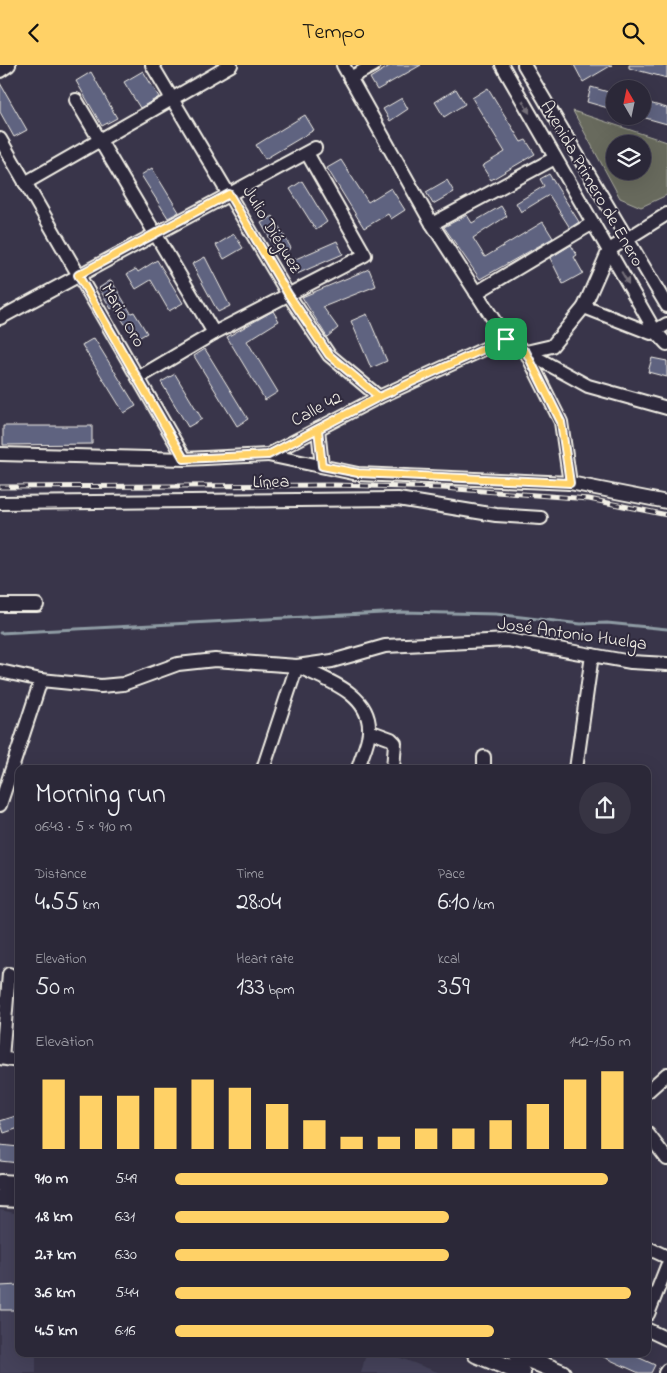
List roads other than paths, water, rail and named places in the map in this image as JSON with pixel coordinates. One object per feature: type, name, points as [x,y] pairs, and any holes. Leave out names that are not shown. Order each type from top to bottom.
[{"type":"main road","points":[[0,1183],[15,1184]]},
{"type":"main road","points":[[0,1198],[15,1199]]},
{"type":"main road","points":[[483,1357],[522,1373]]},
{"type":"main road","points":[[523,1357],[562,1373]]},
{"type":"street","points":[[0,71],[10,65]]},
{"type":"street","name":"Julio Diéguez","points":[[152,65],[288,294],[329,355],[379,397]]},
{"type":"street","points":[[25,183],[231,65]]},
{"type":"street","points":[[343,65],[432,224],[506,339],[588,386],[667,408]]},
{"type":"street","points":[[350,78],[374,65]]},
{"type":"street","name":"Avenida Primero de Enero","points":[[524,65],[667,306]]},
{"type":"street","name":"Avenida Primero de Enero","points":[[504,66],[655,331],[667,344]]},
{"type":"street","points":[[76,100],[157,233],[214,333]]},
{"type":"street","name":"Mario Oro","points":[[0,139],[184,459]]},
{"type":"street","points":[[0,318],[311,150],[365,255],[214,333],[138,378]]},
{"type":"street","points":[[432,224],[555,158]]},
{"type":"street","points":[[526,352],[552,346],[584,307],[609,250],[667,214]]},
{"type":"street","points":[[476,293],[593,223]]},
{"type":"street","points":[[584,307],[651,333],[667,324]]},
{"type":"street","name":"Calle 42","points":[[0,453],[184,459],[268,455],[379,397],[506,339]]},
{"type":"street","points":[[526,352],[561,422],[570,483]]},
{"type":"street","points":[[318,429],[322,466]]},
{"type":"street","name":"Línea","points":[[268,455],[358,473],[570,483],[667,502]]},
{"type":"street","name":"Línea","points":[[0,503],[398,499],[496,515],[541,517]]},
{"type":"street","points":[[0,605],[37,605]]},
{"type":"street","name":"José Antonio Huelga","points":[[0,671],[41,680],[100,686],[123,684],[178,664],[215,660],[297,666],[332,661],[385,646],[508,640],[631,662],[667,665]]},
{"type":"street","points":[[577,765],[592,655]]},
{"type":"street","points":[[264,765],[297,666],[346,690],[358,701],[365,714],[369,731],[359,765]]},
{"type":"street","points":[[0,805],[41,680]]},
{"type":"street","points":[[369,731],[391,739],[395,743],[393,765]]},
{"type":"street","points":[[9,974],[1,1058],[15,1060]]},
{"type":"street","points":[[651,1088],[667,1073]]},
{"type":"street","points":[[651,1138],[667,1159]]},
{"type":"street","points":[[651,1250],[667,1257]]},
{"type":"street","points":[[651,1306],[667,1266]]},
{"type":"street","points":[[651,1331],[667,1339]]},
{"type":"street","points":[[665,1373],[667,1369]]},
{"type":"waterway","points":[[0,633],[402,612],[496,614],[581,624],[607,623],[667,629]]},
{"type":"railway","points":[[0,487],[335,485],[443,488],[589,499],[667,515]]}]
